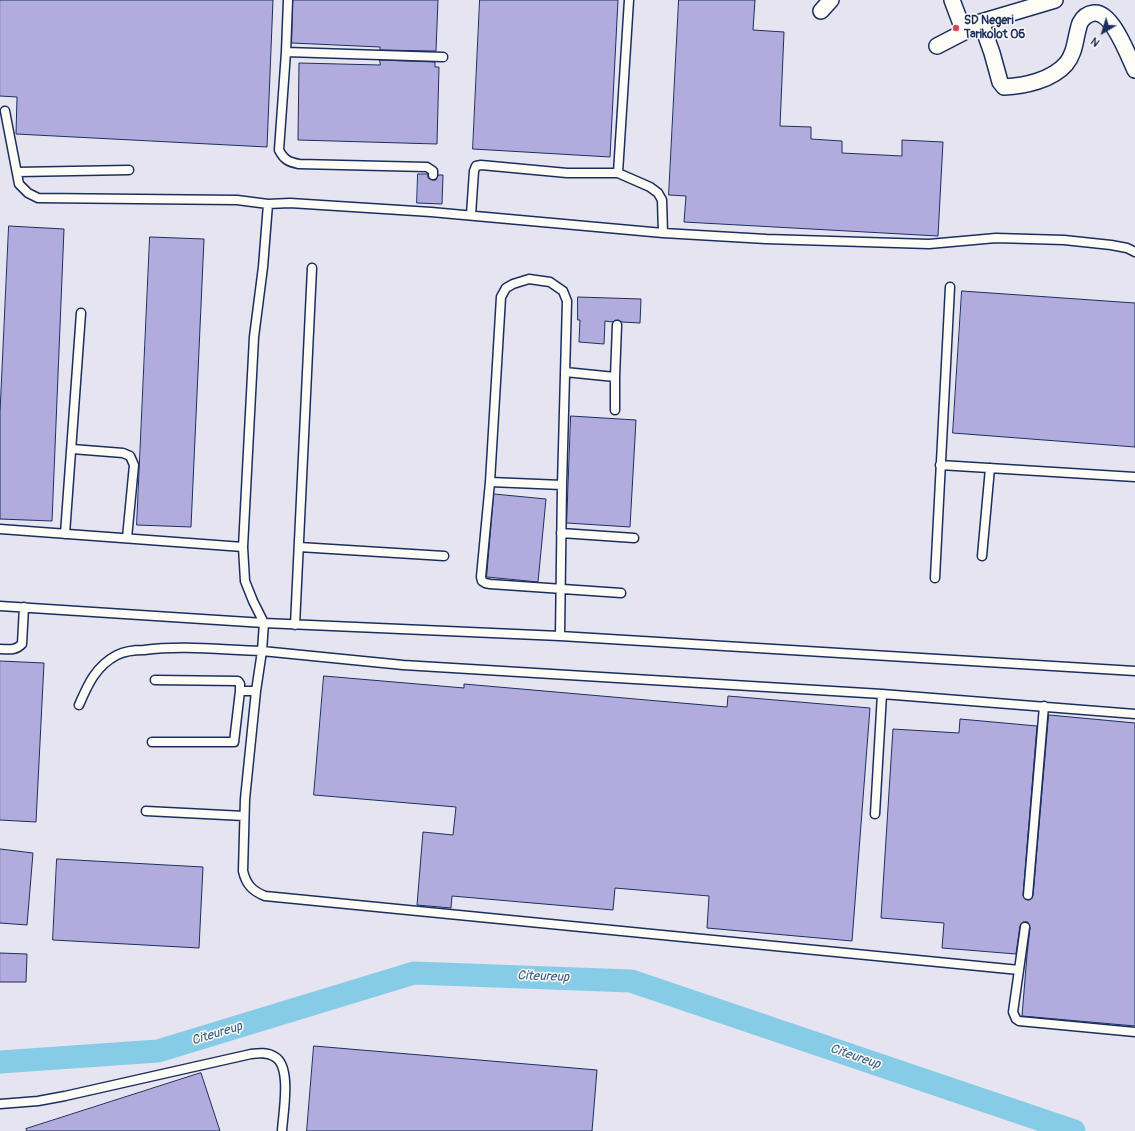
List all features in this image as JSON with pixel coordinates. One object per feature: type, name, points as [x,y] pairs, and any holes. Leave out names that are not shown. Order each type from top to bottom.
[{"type":"street","points":[[952,0],[964,32]]},
{"type":"street","points":[[936,46],[981,22],[1055,0]]},
{"type":"street","points":[[981,22],[992,52],[1000,82],[1004,87],[1033,82],[1060,70],[1072,53],[1080,24],[1084,17],[1090,13],[1099,12],[1114,26],[1135,70]]},
{"type":"lane","points":[[288,0],[279,150],[283,158],[290,162],[300,164],[426,167],[433,171],[433,175]]},
{"type":"lane","points":[[618,173],[629,0]]},
{"type":"lane","points":[[286,52],[443,57]]},
{"type":"lane","points":[[5,111],[19,184],[28,193],[38,198],[237,200],[268,204],[290,203],[431,208],[471,215],[663,233],[890,244],[929,244],[996,238],[1064,240],[1111,245],[1127,248],[1135,252]]},
{"type":"lane","points":[[471,215],[474,171],[476,166],[481,165],[567,173],[618,173],[650,187],[658,193],[662,200],[663,233]]},
{"type":"lane","points":[[17,172],[129,170]]},
{"type":"lane","points":[[268,204],[263,267],[254,337],[243,547],[245,581],[264,623],[244,816],[243,871],[249,886],[256,892],[265,896],[1019,970]]},
{"type":"lane","points":[[295,624],[312,268]]},
{"type":"lane","points":[[560,636],[561,588],[561,533],[562,485],[567,301],[563,291],[550,282],[529,279],[513,284],[506,288],[501,297],[490,482],[481,577],[482,581],[490,584],[561,588],[621,593]]},
{"type":"lane","points":[[935,578],[950,287]]},
{"type":"lane","points":[[65,534],[81,312]]},
{"type":"lane","points":[[615,410],[617,325]]},
{"type":"lane","points":[[565,372],[615,377]]},
{"type":"lane","points":[[72,449],[123,453],[130,456],[134,464],[127,538]]},
{"type":"lane","points":[[940,465],[1135,477]]},
{"type":"lane","points":[[982,556],[990,468]]},
{"type":"lane","points":[[490,482],[562,485]]},
{"type":"lane","points":[[0,529],[243,547]]},
{"type":"lane","points":[[561,533],[634,538]]},
{"type":"lane","points":[[299,547],[444,556]]},
{"type":"lane","points":[[0,606],[264,623],[560,636],[1135,671]]},
{"type":"lane","points":[[0,649],[14,650],[22,644],[24,607]]},
{"type":"lane","points":[[79,705],[90,679],[102,666],[117,655],[130,651],[160,648],[262,651],[404,665],[882,694],[1135,714]]},
{"type":"lane","points":[[152,742],[234,742],[240,691],[240,684],[238,681],[155,680]]},
{"type":"lane","points":[[240,691],[256,691]]},
{"type":"lane","points":[[875,814],[882,694]]},
{"type":"lane","points":[[1028,895],[1044,706]]},
{"type":"lane","points":[[146,811],[244,816]]},
{"type":"lane","points":[[1025,927],[1014,1012],[1016,1019],[1019,1021],[1135,1032]]},
{"type":"lane","points":[[0,1104],[38,1101],[66,1096],[260,1053],[274,1056],[282,1064],[285,1085],[282,1131]]},
{"type":"building","points":[[0,0],[273,0],[267,147],[16,134],[17,97],[0,96]]},
{"type":"building","points":[[293,0],[438,0],[436,51],[380,50],[380,47],[292,43]]},
{"type":"building","points":[[480,0],[618,0],[610,157],[473,149]]},
{"type":"building","points":[[679,0],[755,0],[753,30],[784,32],[780,126],[811,127],[811,139],[842,141],[842,153],[902,156],[902,140],[943,142],[938,236],[684,222],[686,196],[669,195]]},
{"type":"building","points":[[380,60],[435,62],[435,67],[439,67],[437,144],[298,140],[299,63],[380,65]]},
{"type":"building","points":[[418,174],[428,174],[428,178],[433,180],[436,180],[438,175],[443,175],[442,204],[417,203]]},
{"type":"building","points":[[9,226],[64,229],[52,521],[0,519],[0,413]]},
{"type":"building","points":[[150,237],[204,239],[191,527],[137,525]]},
{"type":"building","points":[[962,291],[1135,303],[1135,447],[953,433]]},
{"type":"building","points":[[578,297],[641,299],[640,323],[622,322],[618,320],[613,322],[605,321],[604,344],[579,342],[580,320],[578,320]]},
{"type":"building","points":[[571,416],[636,420],[630,527],[567,523]]},
{"type":"building","points":[[494,494],[546,499],[538,582],[487,577]]},
{"type":"building","points":[[0,661],[44,663],[36,822],[0,820]]},
{"type":"building","points":[[324,676],[464,688],[464,684],[727,707],[728,696],[870,708],[852,941],[707,928],[709,896],[615,888],[613,910],[452,896],[451,908],[417,905],[423,832],[453,835],[456,807],[314,795]]},
{"type":"building","points":[[1049,715],[1135,723],[1135,1026],[1022,1016],[1030,928],[1028,922],[1023,922],[1020,926],[1016,954],[942,948],[944,923],[881,918],[893,729],[959,733],[960,719],[1037,726],[1023,895],[1025,899],[1028,900],[1032,898],[1033,895]]},
{"type":"building","points":[[0,849],[33,853],[27,925],[0,923]]},
{"type":"building","points":[[57,859],[203,867],[199,948],[53,940]]},
{"type":"building","points":[[0,953],[27,954],[26,982],[0,982]]},
{"type":"building","points":[[314,1046],[597,1070],[592,1131],[307,1131]]},
{"type":"building","points":[[201,1073],[220,1131],[27,1131],[26,1129]]},
{"type":"waterway","name":"Citeureup","points":[[0,1062],[158,1051],[414,973],[631,981],[1074,1131]]},
{"type":"place","name":"SD Negeri Tarikolot 06","points":[[956,28]]}]
